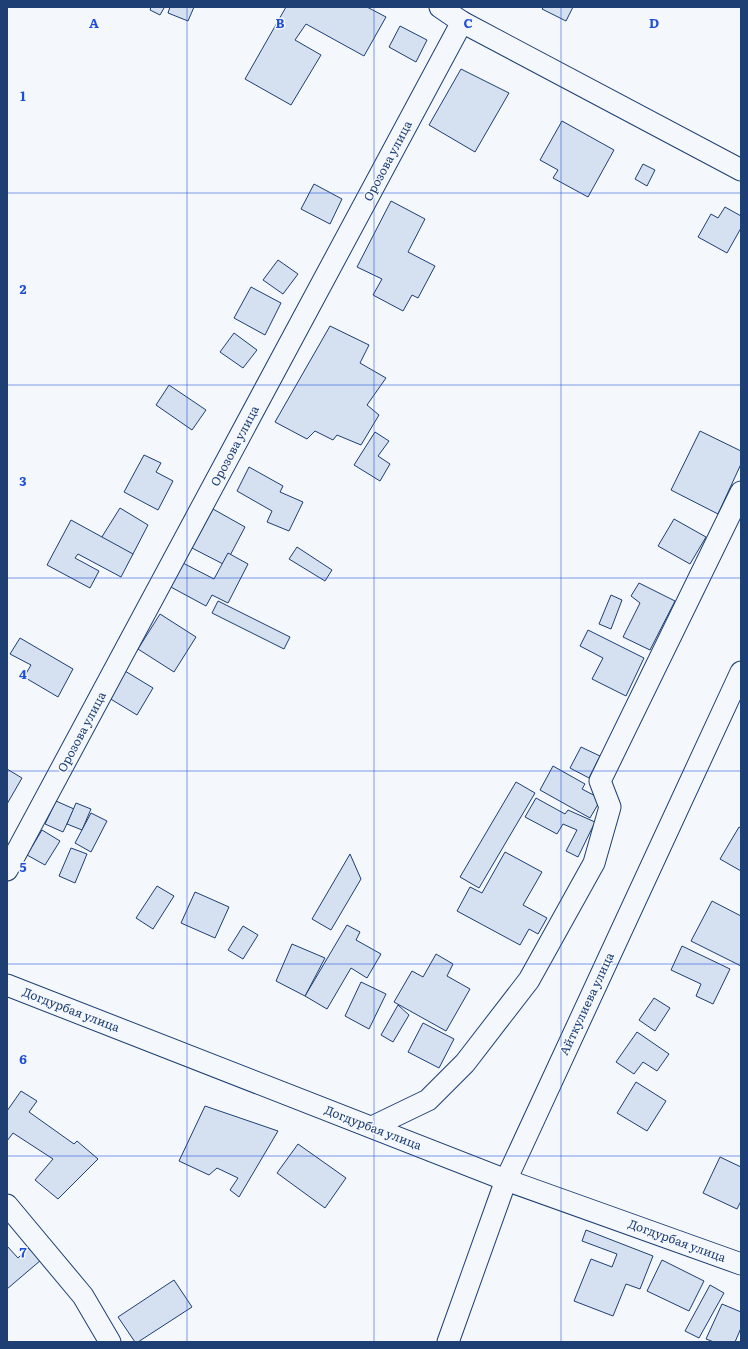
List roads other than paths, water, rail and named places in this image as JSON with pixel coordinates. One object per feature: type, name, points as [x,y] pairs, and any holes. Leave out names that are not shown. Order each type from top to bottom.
[{"type":"street","points":[[440,7],[462,22],[741,170]]},
{"type":"street","name":"Орозова улица","points":[[7,870],[462,22]]},
{"type":"street","points":[[372,1128],[428,1100],[466,1062],[529,980],[594,863],[610,807],[600,782],[741,492]]},
{"type":"street","name":"Айткулиева улица","points":[[448,1342],[506,1180],[741,672]]},
{"type":"street","name":"Догдурбая улица","points":[[7,985],[506,1180],[741,1264]]},
{"type":"street","points":[[7,1205],[83,1296],[110,1342]]}]
